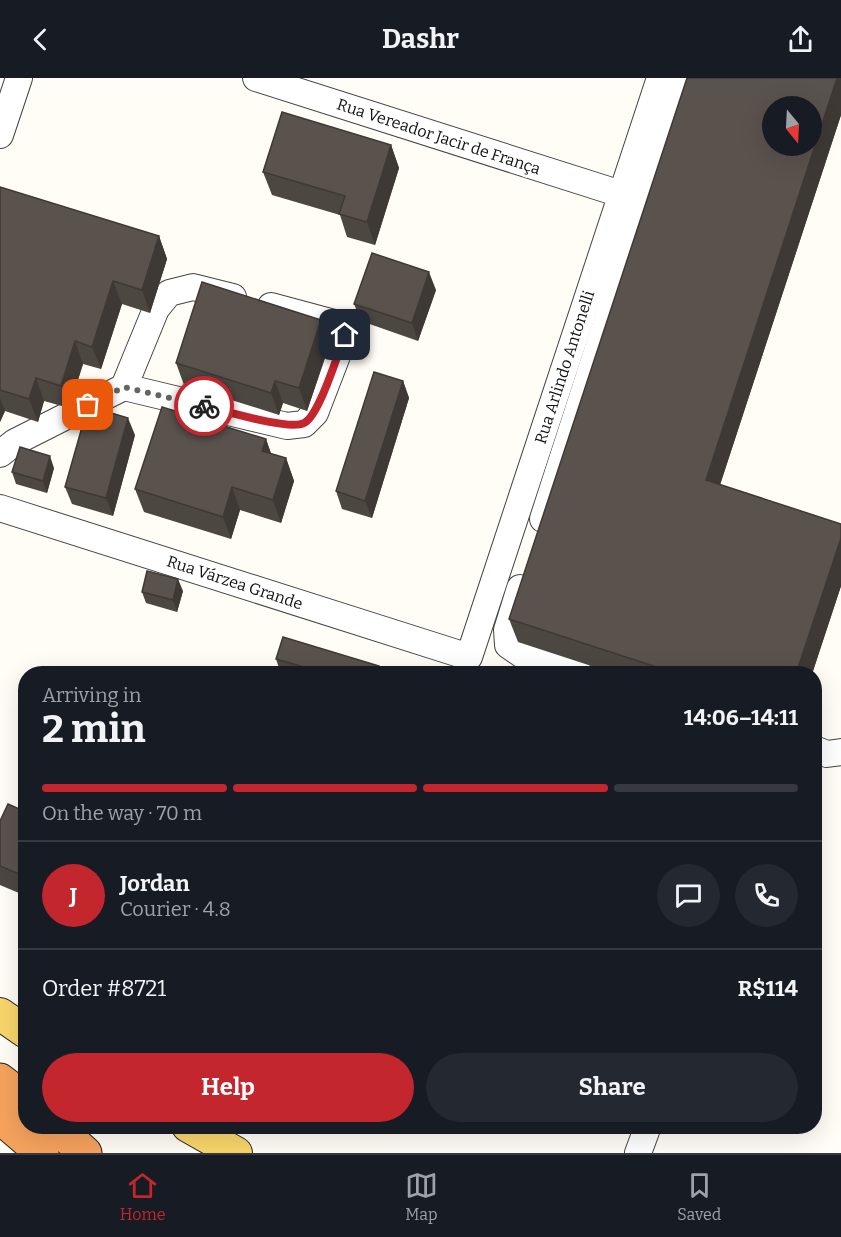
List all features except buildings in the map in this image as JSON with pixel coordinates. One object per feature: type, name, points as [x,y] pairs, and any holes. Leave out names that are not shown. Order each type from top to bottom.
[{"type":"highway","points":[[0,1080],[18,1094]]},
{"type":"highway","points":[[0,1117],[18,1132]]},
{"type":"highway","points":[[20,1134],[42,1153]]},
{"type":"highway","points":[[64,1134],[85,1153]]},
{"type":"main road","points":[[0,1014],[18,1026]]},
{"type":"main road","points":[[202,1134],[236,1153]]},
{"type":"street","points":[[0,135],[19,78]]},
{"type":"street","name":"Rua Vereador Jacir de França","points":[[256,78],[621,194]]},
{"type":"street","name":"Rua Arlindo Antonelli","points":[[470,657],[660,78]]},
{"type":"street","points":[[556,666],[520,654],[508,645],[507,630],[685,78]]},
{"type":"street","points":[[0,454],[15,442],[124,387],[288,426],[304,424],[315,413],[345,335],[338,324],[326,320],[193,287],[169,293],[156,309],[124,387]]},
{"type":"street","name":"Rua Várzea Grande","points":[[0,508],[470,657]]},
{"type":"street","points":[[822,751],[841,752]]},
{"type":"street","points":[[638,1153],[645,1134]]},
{"type":"way so far","points":[[88,405],[124,387],[204,406]]},
{"type":"route","points":[[204,406],[288,426],[304,424],[315,413],[345,335]]}]
